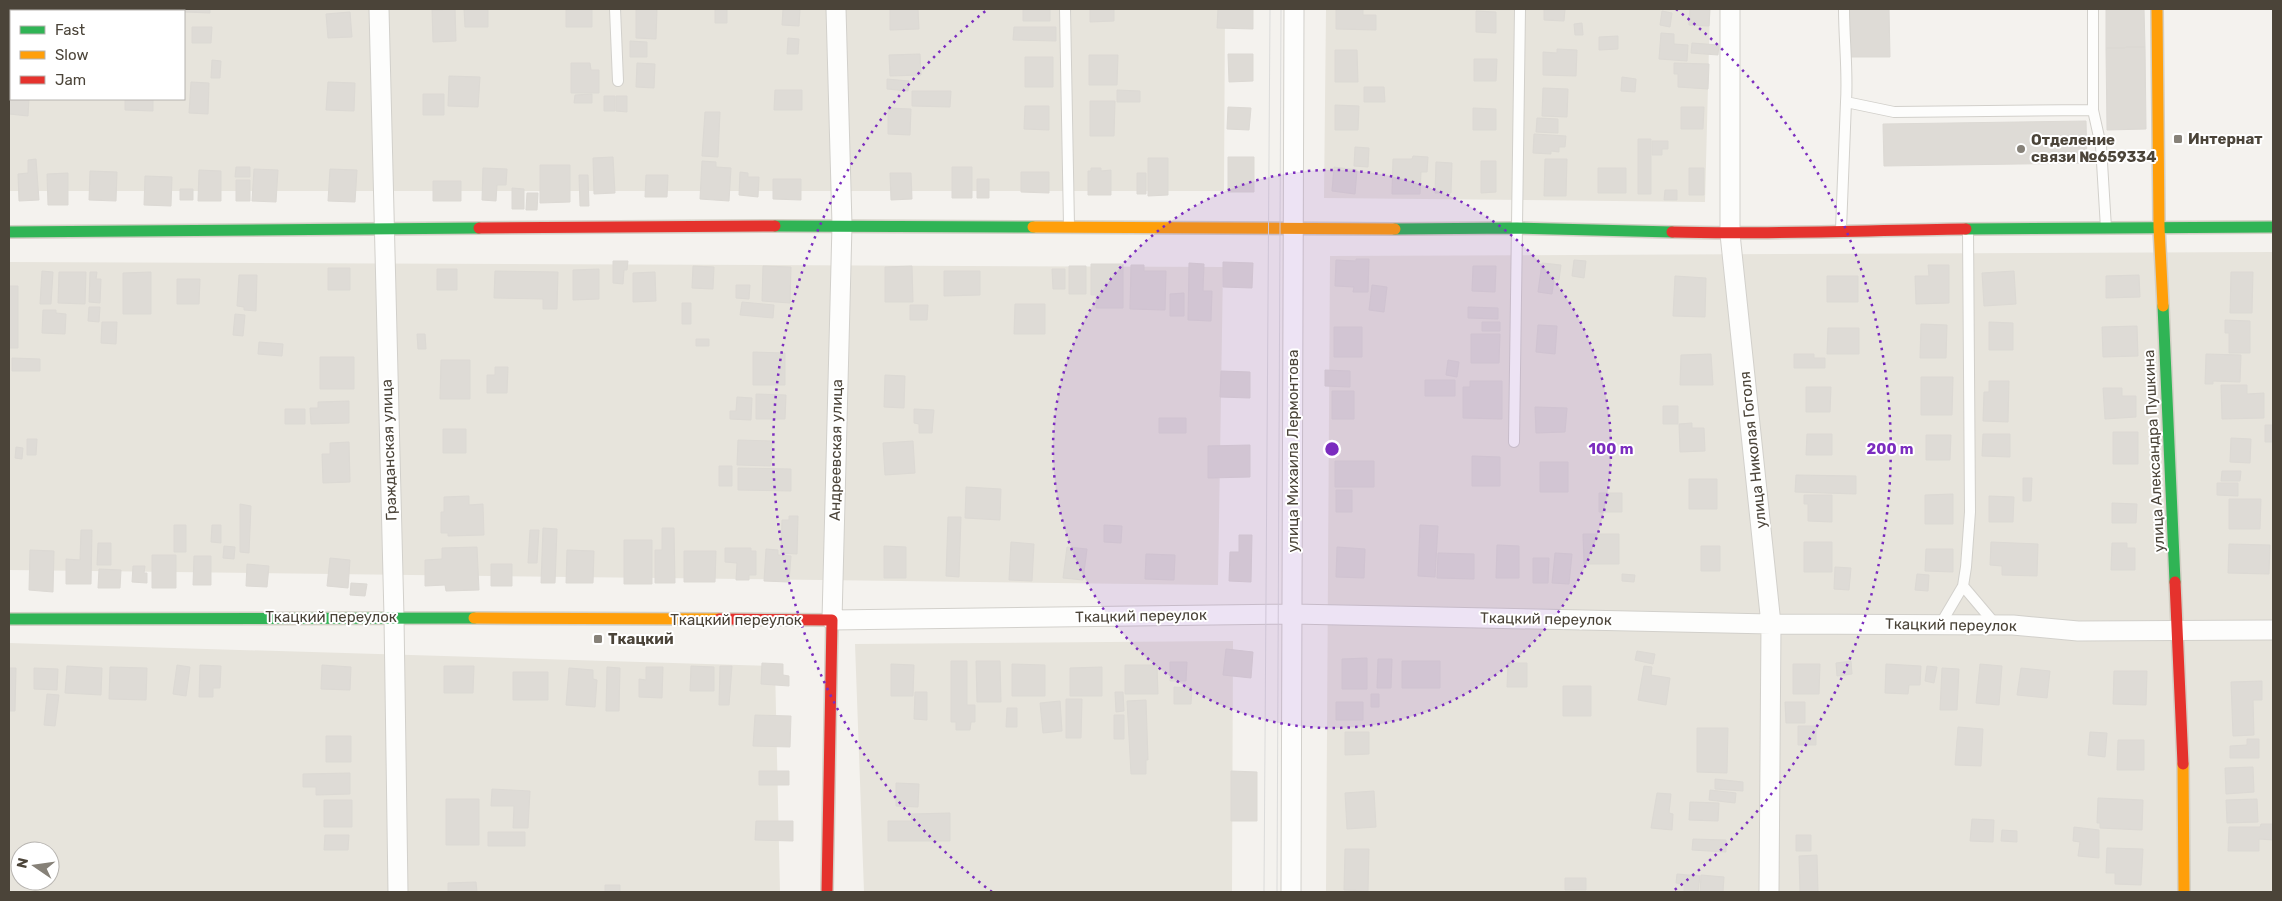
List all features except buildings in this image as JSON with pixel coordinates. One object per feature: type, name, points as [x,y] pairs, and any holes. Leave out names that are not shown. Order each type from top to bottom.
[{"type":"street","name":"Гражданская улица","points":[[378,9],[394,617],[398,892]]},
{"type":"street","name":"Андреевская улица","points":[[827,892],[842,225],[836,9]]},
{"type":"street","name":"улица Михаила Лермонтова","points":[[1291,892],[1294,9]]},
{"type":"street","name":"улица Николая Гоголя","points":[[1730,9],[1730,234],[1771,624],[1769,892]]},
{"type":"street","name":"улица Александра Пушкина","points":[[2157,9],[2159,227],[2185,798],[2184,892]]},
{"type":"street","points":[[9,232],[842,225],[1294,229],[1517,228],[1730,234],[1841,230],[2273,227]]},
{"type":"street","name":"Ткацкий переулок","points":[[9,619],[394,617],[832,620],[1293,614],[1771,624],[1996,625],[2078,630],[2273,630]]},
{"type":"lane","points":[[615,9],[618,81]]},
{"type":"lane","points":[[1065,9],[1069,226]]},
{"type":"lane","points":[[1514,442],[1520,9]]},
{"type":"lane","points":[[1841,230],[1847,80],[1844,52],[1844,9]]},
{"type":"lane","points":[[2093,9],[2093,110],[2102,146],[2106,229]]},
{"type":"lane","points":[[1846,102],[1894,112],[2093,110]]},
{"type":"lane","points":[[1940,625],[1963,586],[1970,512],[1968,229]]},
{"type":"lane","points":[[1963,586],[1996,625]]},
{"type":"shaded area","points":[[9,9],[1225,9],[1224,191],[9,191]]},
{"type":"shaded area","points":[[1326,9],[1710,9],[1705,202],[1324,198]]},
{"type":"shaded area","points":[[2273,252],[2273,892],[1326,892],[1330,256]]},
{"type":"shaded area","points":[[9,262],[1223,267],[1218,585],[9,570]]},
{"type":"shaded area","points":[[1233,641],[1232,892],[864,892],[855,644]]},
{"type":"shaded area","points":[[9,643],[775,666],[780,892],[9,892]]},
{"type":"tram line","points":[[1264,892],[1270,9]]},
{"type":"tram line","points":[[1277,892],[1281,9]]},
{"type":"traffic: fast","points":[[775,226],[1033,227]]},
{"type":"traffic: fast","points":[[1966,229],[2273,227]]},
{"type":"traffic: fast","points":[[9,232],[479,228]]},
{"type":"traffic: fast","points":[[1395,229],[1517,228],[1672,232]]},
{"type":"traffic: fast","points":[[2163,306],[2175,582]]},
{"type":"traffic: fast","points":[[9,619],[474,618]]},
{"type":"traffic: slow","points":[[2157,9],[2159,227],[2163,306]]},
{"type":"traffic: slow","points":[[1033,227],[1395,229]]},
{"type":"traffic: slow","points":[[474,618],[719,619]]},
{"type":"traffic: slow","points":[[2183,764],[2184,892]]},
{"type":"traffic: jam","points":[[479,228],[775,226]]},
{"type":"traffic: jam","points":[[1672,232],[1782,233],[1966,229]]},
{"type":"traffic: jam","points":[[2175,582],[2183,764]]},
{"type":"traffic: jam","points":[[719,619],[832,620],[827,892]]},
{"type":"place","name":"Интернат","points":[[2178,139]]},
{"type":"place","name":"Отделение связи №659334","points":[[2021,149]]},
{"type":"place","name":"Ткацкий","points":[[598,639]]}]
